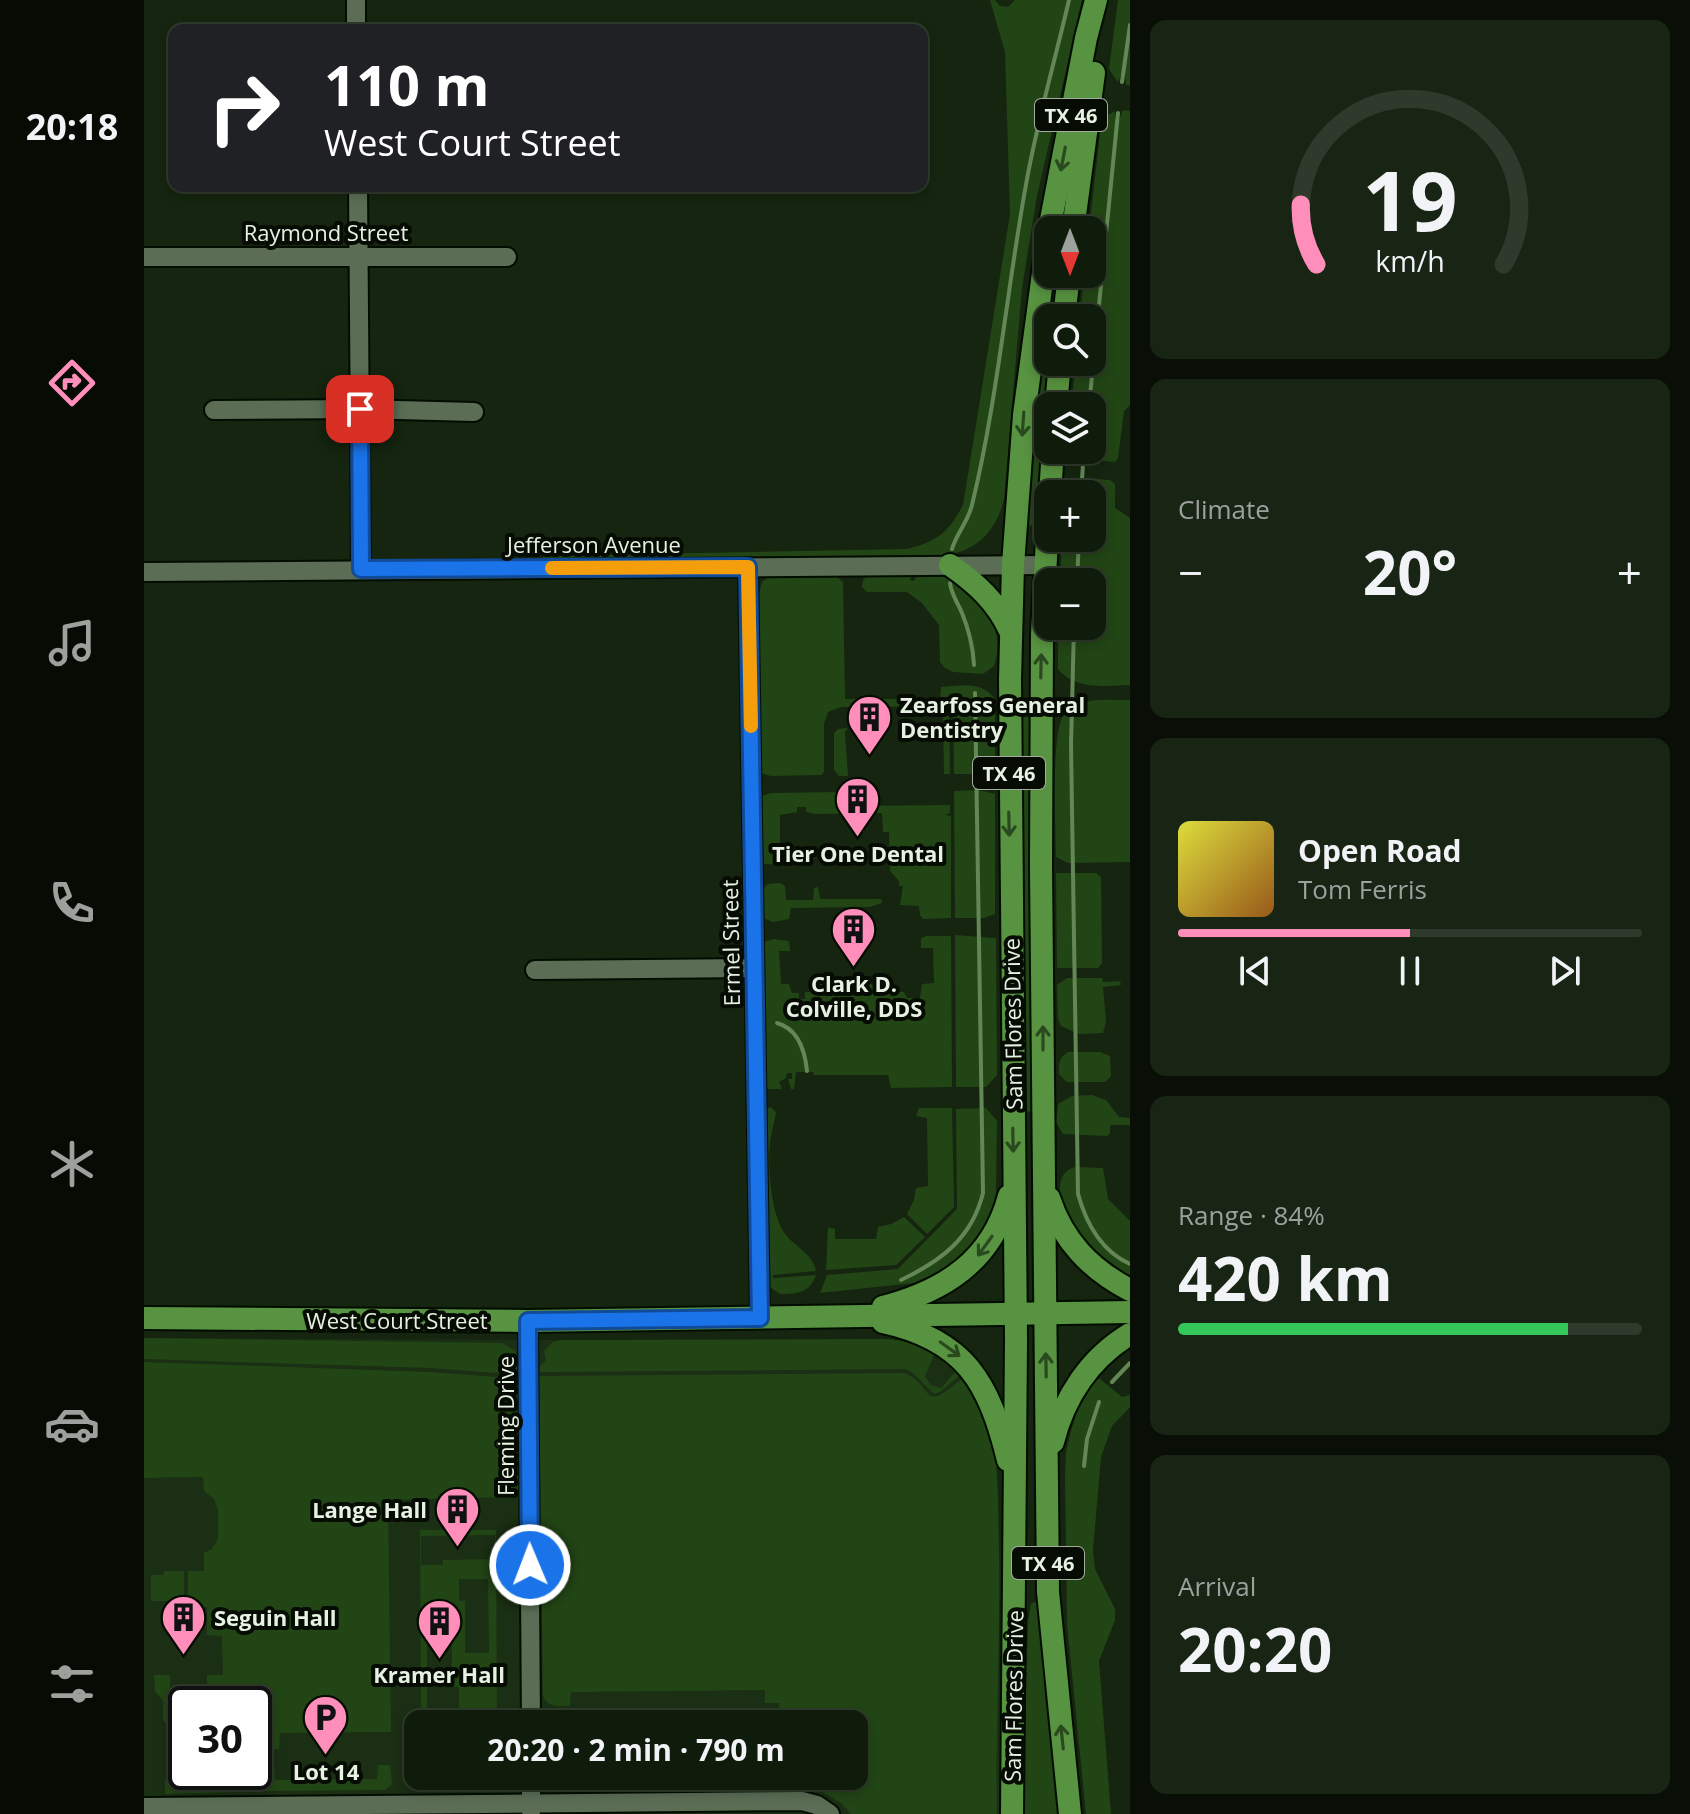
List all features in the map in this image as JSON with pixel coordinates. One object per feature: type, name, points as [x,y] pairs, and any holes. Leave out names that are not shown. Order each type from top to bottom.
[{"type":"main road","name":"Sam Flores Drive","points":[[1051,216],[1096,0]]},
{"type":"main road","name":"TX 46","points":[[1075,216],[1102,0]]},
{"type":"main road","name":"Sam Flores Drive","points":[[1012,1814],[1016,1312],[1009,782],[1011,633],[1027,385],[1040,288]]},
{"type":"main road","name":"Sam Flores Drive","points":[[1046,552],[1041,694],[1048,1592],[1070,1814]]},
{"type":"main road","points":[[950,565],[987,595],[1004,617],[1011,633]]},
{"type":"main road","points":[[1044,1174],[1053,1210],[1073,1246],[1102,1274],[1130,1290]]},
{"type":"main road","points":[[851,1315],[923,1294],[958,1276],[977,1257],[994,1232],[1007,1204],[1014,1175]]},
{"type":"main road","name":"West Court Street","points":[[144,1318],[528,1321],[1130,1312]]},
{"type":"main road","points":[[851,1315],[924,1334],[954,1351],[971,1368],[997,1418],[1016,1508]]},
{"type":"main road","points":[[1047,1467],[1058,1424],[1073,1391],[1101,1355],[1130,1334]]},
{"type":"street","points":[[356,0],[356,24]]},
{"type":"street","points":[[358,192],[361,569]]},
{"type":"street","name":"Raymond Street","points":[[144,257],[507,257]]},
{"type":"street","points":[[214,410],[474,412]]},
{"type":"street","name":"Jefferson Avenue","points":[[144,572],[1045,565]]},
{"type":"street","name":"Ermel Street","points":[[748,567],[760,1318]]},
{"type":"street","points":[[535,970],[754,968]]},
{"type":"street","name":"Fleming Drive","points":[[528,1321],[531,1710]]},
{"type":"street","points":[[144,1807],[531,1808],[802,1801],[817,1805],[830,1814]]},
{"type":"shaded area","points":[[990,0],[1008,7],[1015,0],[1082,0],[1037,196],[1022,288],[1004,499],[991,529],[968,549],[946,555],[543,560],[543,556],[906,549],[934,539],[952,523],[963,505],[1010,214],[1005,52]]},
{"type":"shaded area","points":[[1118,0],[1130,0],[1130,85],[1126,85],[1125,75],[1121,75],[1118,82],[1109,69]]},
{"type":"shaded area","points":[[1123,110],[1130,111],[1130,405],[1124,411],[1115,462],[1106,461],[1106,392],[1073,392],[1074,376],[1106,376],[1106,304],[1081,304],[1083,288],[1106,288],[1106,216],[1091,216],[1101,125],[1106,116],[1115,111],[1115,120],[1119,120]]},
{"type":"shaded area","points":[[1049,288],[1058,288],[1057,304],[1047,304]]},
{"type":"shaded area","points":[[1038,376],[1050,376],[1049,392],[1036,392]]},
{"type":"shaded area","points":[[1034,410],[1034,464],[1043,464],[1042,480],[1034,480],[1034,524],[1030,526],[1026,519]]},
{"type":"shaded area","points":[[1079,478],[1110,480],[1115,484],[1115,508],[1130,518],[1130,685],[1082,684],[1058,669],[1058,640],[1106,640],[1106,568],[1061,568],[1061,552],[1106,552],[1106,480],[1076,480]]},
{"type":"shaded area","points":[[867,576],[911,577],[910,580],[914,581],[916,577],[941,577],[966,586],[984,604],[995,628],[997,654],[994,666],[983,674],[953,672],[945,668],[940,662],[939,625],[922,603],[907,592],[867,592],[862,587]]},
{"type":"shaded area","points":[[769,577],[837,577],[843,582],[845,699],[940,699],[941,687],[963,685],[989,693],[995,699],[995,769],[980,774],[954,774],[953,705],[949,705],[950,774],[944,774],[943,713],[936,712],[935,706],[841,707],[828,712],[824,724],[822,775],[771,776],[760,773],[759,593],[762,582]]},
{"type":"shaded area","points":[[1130,700],[1130,862],[1068,863],[1056,857],[1056,754],[1062,717],[1068,709],[1082,703]]},
{"type":"shaded area","points":[[1019,708],[1031,708],[1033,1111],[1025,1112]]},
{"type":"shaded area","points":[[848,728],[845,732],[848,776],[839,776],[834,770],[834,733],[838,729]]},
{"type":"shaded area","points":[[979,790],[995,794],[995,914],[984,918],[955,918],[954,791]]},
{"type":"shaded area","points":[[837,792],[845,797],[846,806],[950,805],[950,813],[945,815],[951,816],[951,918],[923,919],[919,906],[900,905],[903,886],[899,886],[899,881],[890,871],[889,832],[883,832],[882,813],[815,814],[806,812],[806,807],[797,807],[797,812],[780,815],[780,862],[793,865],[764,864],[760,796]]},
{"type":"shaded area","points":[[1056,873],[1096,873],[1101,877],[1102,963],[1098,968],[1057,968]]},
{"type":"shaded area","points":[[768,884],[785,886],[786,900],[813,900],[814,888],[818,887],[820,899],[881,899],[882,903],[870,907],[791,908],[789,919],[773,922],[761,917],[761,891]]},
{"type":"shaded area","points":[[955,935],[996,938],[997,1075],[986,1087],[956,1087]]},
{"type":"shaded area","points":[[951,936],[952,1087],[891,1088],[888,1075],[814,1075],[813,1072],[796,1072],[794,1089],[791,1089],[788,1079],[792,1079],[792,1073],[787,1073],[786,1078],[779,1082],[782,1089],[768,1089],[765,1085],[762,942],[774,939],[789,941],[790,951],[779,951],[781,984],[789,984],[792,993],[799,993],[799,999],[805,999],[805,992],[812,992],[814,984],[847,985],[847,982],[864,982],[864,985],[889,982],[889,992],[904,992],[907,998],[920,998],[922,984],[934,983],[933,948],[921,948],[921,938]]},
{"type":"shaded area","points":[[1067,978],[1120,981],[1121,985],[1103,987],[1106,1021],[1103,1033],[1079,1034],[1061,1026],[1057,985]]},
{"type":"shaded area","points":[[1068,1052],[1100,1052],[1110,1056],[1111,1076],[1105,1082],[1067,1082],[1059,1074],[1059,1067],[1061,1059]]},
{"type":"shaded area","points":[[1092,1095],[1106,1100],[1119,1117],[1130,1118],[1130,1125],[1110,1125],[1107,1136],[1063,1134],[1056,1122],[1058,1104],[1072,1096]]},
{"type":"shaded area","points":[[770,1107],[776,1112],[769,1158],[770,1184],[778,1220],[786,1235],[811,1259],[816,1271],[773,1275],[773,1278],[816,1275],[810,1286],[792,1294],[780,1294],[770,1287],[768,1279],[764,1112]]},
{"type":"shaded area","points":[[919,1108],[952,1108],[954,1207],[927,1234],[907,1214],[916,1188],[928,1186],[927,1118],[916,1116]]},
{"type":"shaded area","points":[[986,1108],[997,1121],[996,1192],[988,1224],[968,1256],[923,1282],[820,1293],[827,1275],[898,1269],[957,1209],[956,1109]]},
{"type":"shaded area","points":[[1075,1167],[1103,1168],[1108,1199],[1130,1221],[1130,1278],[1090,1253],[1067,1219],[1062,1206],[1061,1182],[1065,1172]]},
{"type":"shaded area","points":[[904,1217],[925,1237],[896,1265],[826,1270],[828,1227],[835,1229],[835,1239],[876,1239],[878,1227]]},
{"type":"shaded area","points":[[144,1338],[891,1339],[910,1343],[959,1372],[983,1419],[997,1479],[1001,1814],[144,1814]]},
{"type":"shaded area","points":[[144,1338],[502,1343],[516,1351],[515,1358],[523,1375],[431,1368],[144,1359]]},
{"type":"shaded area","points":[[886,1339],[925,1349],[942,1359],[959,1372],[958,1377],[934,1394],[905,1369],[539,1372],[546,1360],[544,1351],[553,1342]],"holes":[[[934,1355],[955,1372],[941,1388],[931,1385],[925,1376]]]},
{"type":"shaded area","points":[[144,1362],[429,1372],[523,1379],[521,1484],[515,1497],[388,1500],[391,1732],[280,1733],[279,1749],[272,1749],[272,1686],[207,1686],[207,1675],[223,1675],[222,1636],[207,1635],[207,1607],[191,1607],[188,1601],[188,1571],[204,1571],[204,1553],[212,1549],[218,1539],[218,1510],[214,1499],[204,1491],[203,1477],[144,1478]]},
{"type":"shaded area","points":[[904,1373],[933,1396],[960,1380],[966,1380],[983,1412],[992,1438],[997,1471],[997,1814],[851,1814],[841,1803],[821,1791],[812,1790],[868,1790],[868,1710],[779,1710],[779,1703],[765,1703],[765,1690],[571,1692],[570,1706],[548,1703],[543,1696],[539,1376]]},
{"type":"shaded area","points":[[1100,1379],[1122,1397],[1130,1395],[1130,1407],[1112,1426],[1101,1457],[1093,1550],[1095,1569],[1115,1609],[1115,1620],[1099,1661],[1111,1814],[1086,1814],[1067,1624],[1065,1478],[1066,1452],[1077,1412],[1095,1380]]},
{"type":"shaded area","points":[[420,1530],[496,1530],[497,1710],[459,1710],[459,1687],[452,1686],[452,1634],[427,1634],[427,1710],[421,1710]],"holes":[[[495,1535],[496,1559],[443,1560],[443,1565],[421,1565],[421,1536]],[[459,1579],[488,1579],[489,1653],[465,1653],[465,1601],[459,1600]]]},
{"type":"shaded area","points":[[500,1568],[518,1568],[518,1590],[500,1591]]},
{"type":"shaded area","points":[[165,1571],[184,1571],[184,1601],[151,1601],[151,1575],[163,1575]]},
{"type":"shaded area","points":[[1037,1602],[1058,1814],[1025,1814],[1028,1623],[1031,1603]]},
{"type":"shaded area","points":[[154,1675],[170,1675],[168,1725],[163,1720],[163,1701],[155,1691]]},
{"type":"shaded area","points":[[378,1765],[390,1765],[392,1784],[385,1790],[263,1791],[256,1790],[272,1790],[272,1766],[275,1780],[304,1780],[306,1766],[310,1767],[311,1780],[340,1779],[342,1766],[347,1766],[348,1779],[377,1779]]},
{"type":"shaded area","points":[[165,1781],[168,1781],[168,1790],[236,1790],[165,1794]]},
{"type":"waterway","points":[[952,549],[970,511],[981,465],[1027,179],[1069,0]]},
{"type":"waterway","points":[[1122,82],[1130,25]]},
{"type":"waterway","points":[[1090,392],[1118,113]]},
{"type":"waterway","points":[[1082,480],[1083,464]]},
{"type":"waterway","points":[[1078,552],[1078,568]]},
{"type":"waterway","points":[[950,583],[969,632],[974,665]]},
{"type":"waterway","points":[[1074,640],[1071,745],[1078,1194],[1096,1235],[1111,1252],[1130,1264]]},
{"type":"waterway","points":[[901,1280],[929,1265],[953,1246],[971,1223],[983,1193],[975,693]]},
{"type":"waterway","points":[[777,1023],[796,1036],[805,1056],[807,1071]]},
{"type":"waterway","points":[[1112,1382],[1130,1363]]},
{"type":"waterway","points":[[1084,1466],[1087,1439],[1099,1402]]},
{"type":"slow traffic","points":[[552,568],[748,567],[751,726]]},
{"type":"place","name":"Zearfoss General Dentistry","points":[[869,756]]},
{"type":"place","name":"Tier One Dental","points":[[858,839]]},
{"type":"place","name":"Clark D. Colville, DDS","points":[[854,969]]},
{"type":"place","name":"Lange Hall","points":[[458,1548]]},
{"type":"place","name":"Seguin Hall","points":[[183,1656]]},
{"type":"place","name":"Kramer Hall","points":[[439,1660]]},
{"type":"place","name":"Lot 14","points":[[326,1757]]},
{"type":"route","points":[[360,409],[361,569],[748,567],[760,1318],[528,1321],[530,1565]]}]
